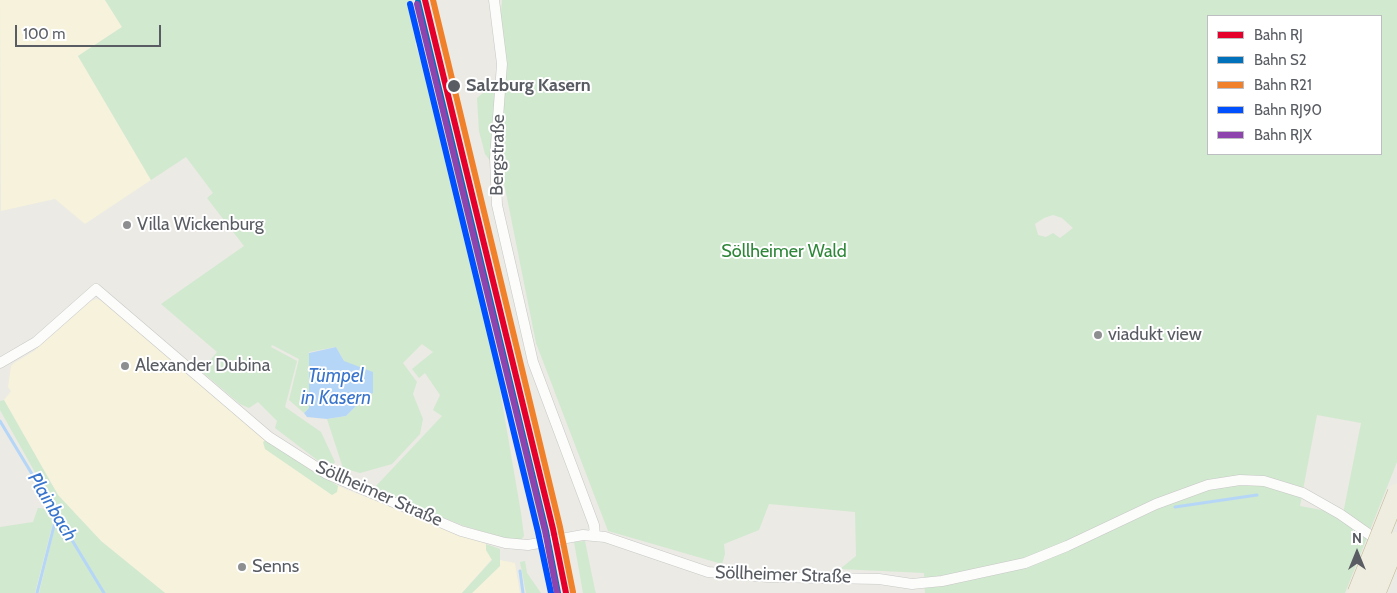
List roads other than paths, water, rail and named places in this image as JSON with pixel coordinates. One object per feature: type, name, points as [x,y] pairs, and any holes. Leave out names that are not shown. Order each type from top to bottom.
[{"type":"highway","points":[[1357,593],[1397,493]]},
{"type":"highway","points":[[1376,593],[1397,541]]},
{"type":"street","name":"Bergstraße","points":[[494,0],[502,64],[495,158],[498,206],[534,362],[594,525],[594,536]]},
{"type":"street","name":"Söllheimer Straße","points":[[0,363],[36,342],[96,290],[269,437],[327,474],[452,527],[505,542],[528,545],[583,535],[605,536],[708,572],[768,577],[870,578],[912,584],[942,581],[1025,563],[1067,546],[1156,504],[1208,485],[1240,480],[1264,481],[1303,493],[1340,514],[1397,555]]},
{"type":"water","name":"Tümpel in Kasern","points":[[336,347],[344,361],[373,372],[373,393],[366,396],[346,416],[327,419],[307,417],[304,413],[309,408],[309,353]]},
{"type":"waterway","name":"Plainbach","points":[[0,421],[104,593]]},
{"type":"waterway","points":[[1175,507],[1257,495]]},
{"type":"waterway","points":[[37,593],[57,514]]},
{"type":"waterway","name":"Plainbach","points":[[520,571],[523,593]]},
{"type":"rail line","name":"RJ","points":[[425,0],[553,529],[566,593]]},
{"type":"rail line","name":"R21","points":[[433,0],[560,527],[573,592]]},
{"type":"rail line","name":"S2","points":[[418,2],[546,531],[558,593]]},
{"type":"rail line","name":"RJ90","points":[[410,4],[538,532],[551,593]]},
{"type":"rail line","name":"RJX","points":[[417,4],[545,531],[557,593]]},
{"type":"place","name":"Salzburg Kasern","points":[[454,86]]},
{"type":"place","name":"Villa Wickenburg","points":[[127,225]]},
{"type":"place","name":"viadukt view","points":[[1098,335]]},
{"type":"place","name":"Alexander Dubina","points":[[125,366]]},
{"type":"place","name":"Senns","points":[[242,567]]},
{"type":"park label","name":"Söllheimer Wald","points":[[784,252]]}]
